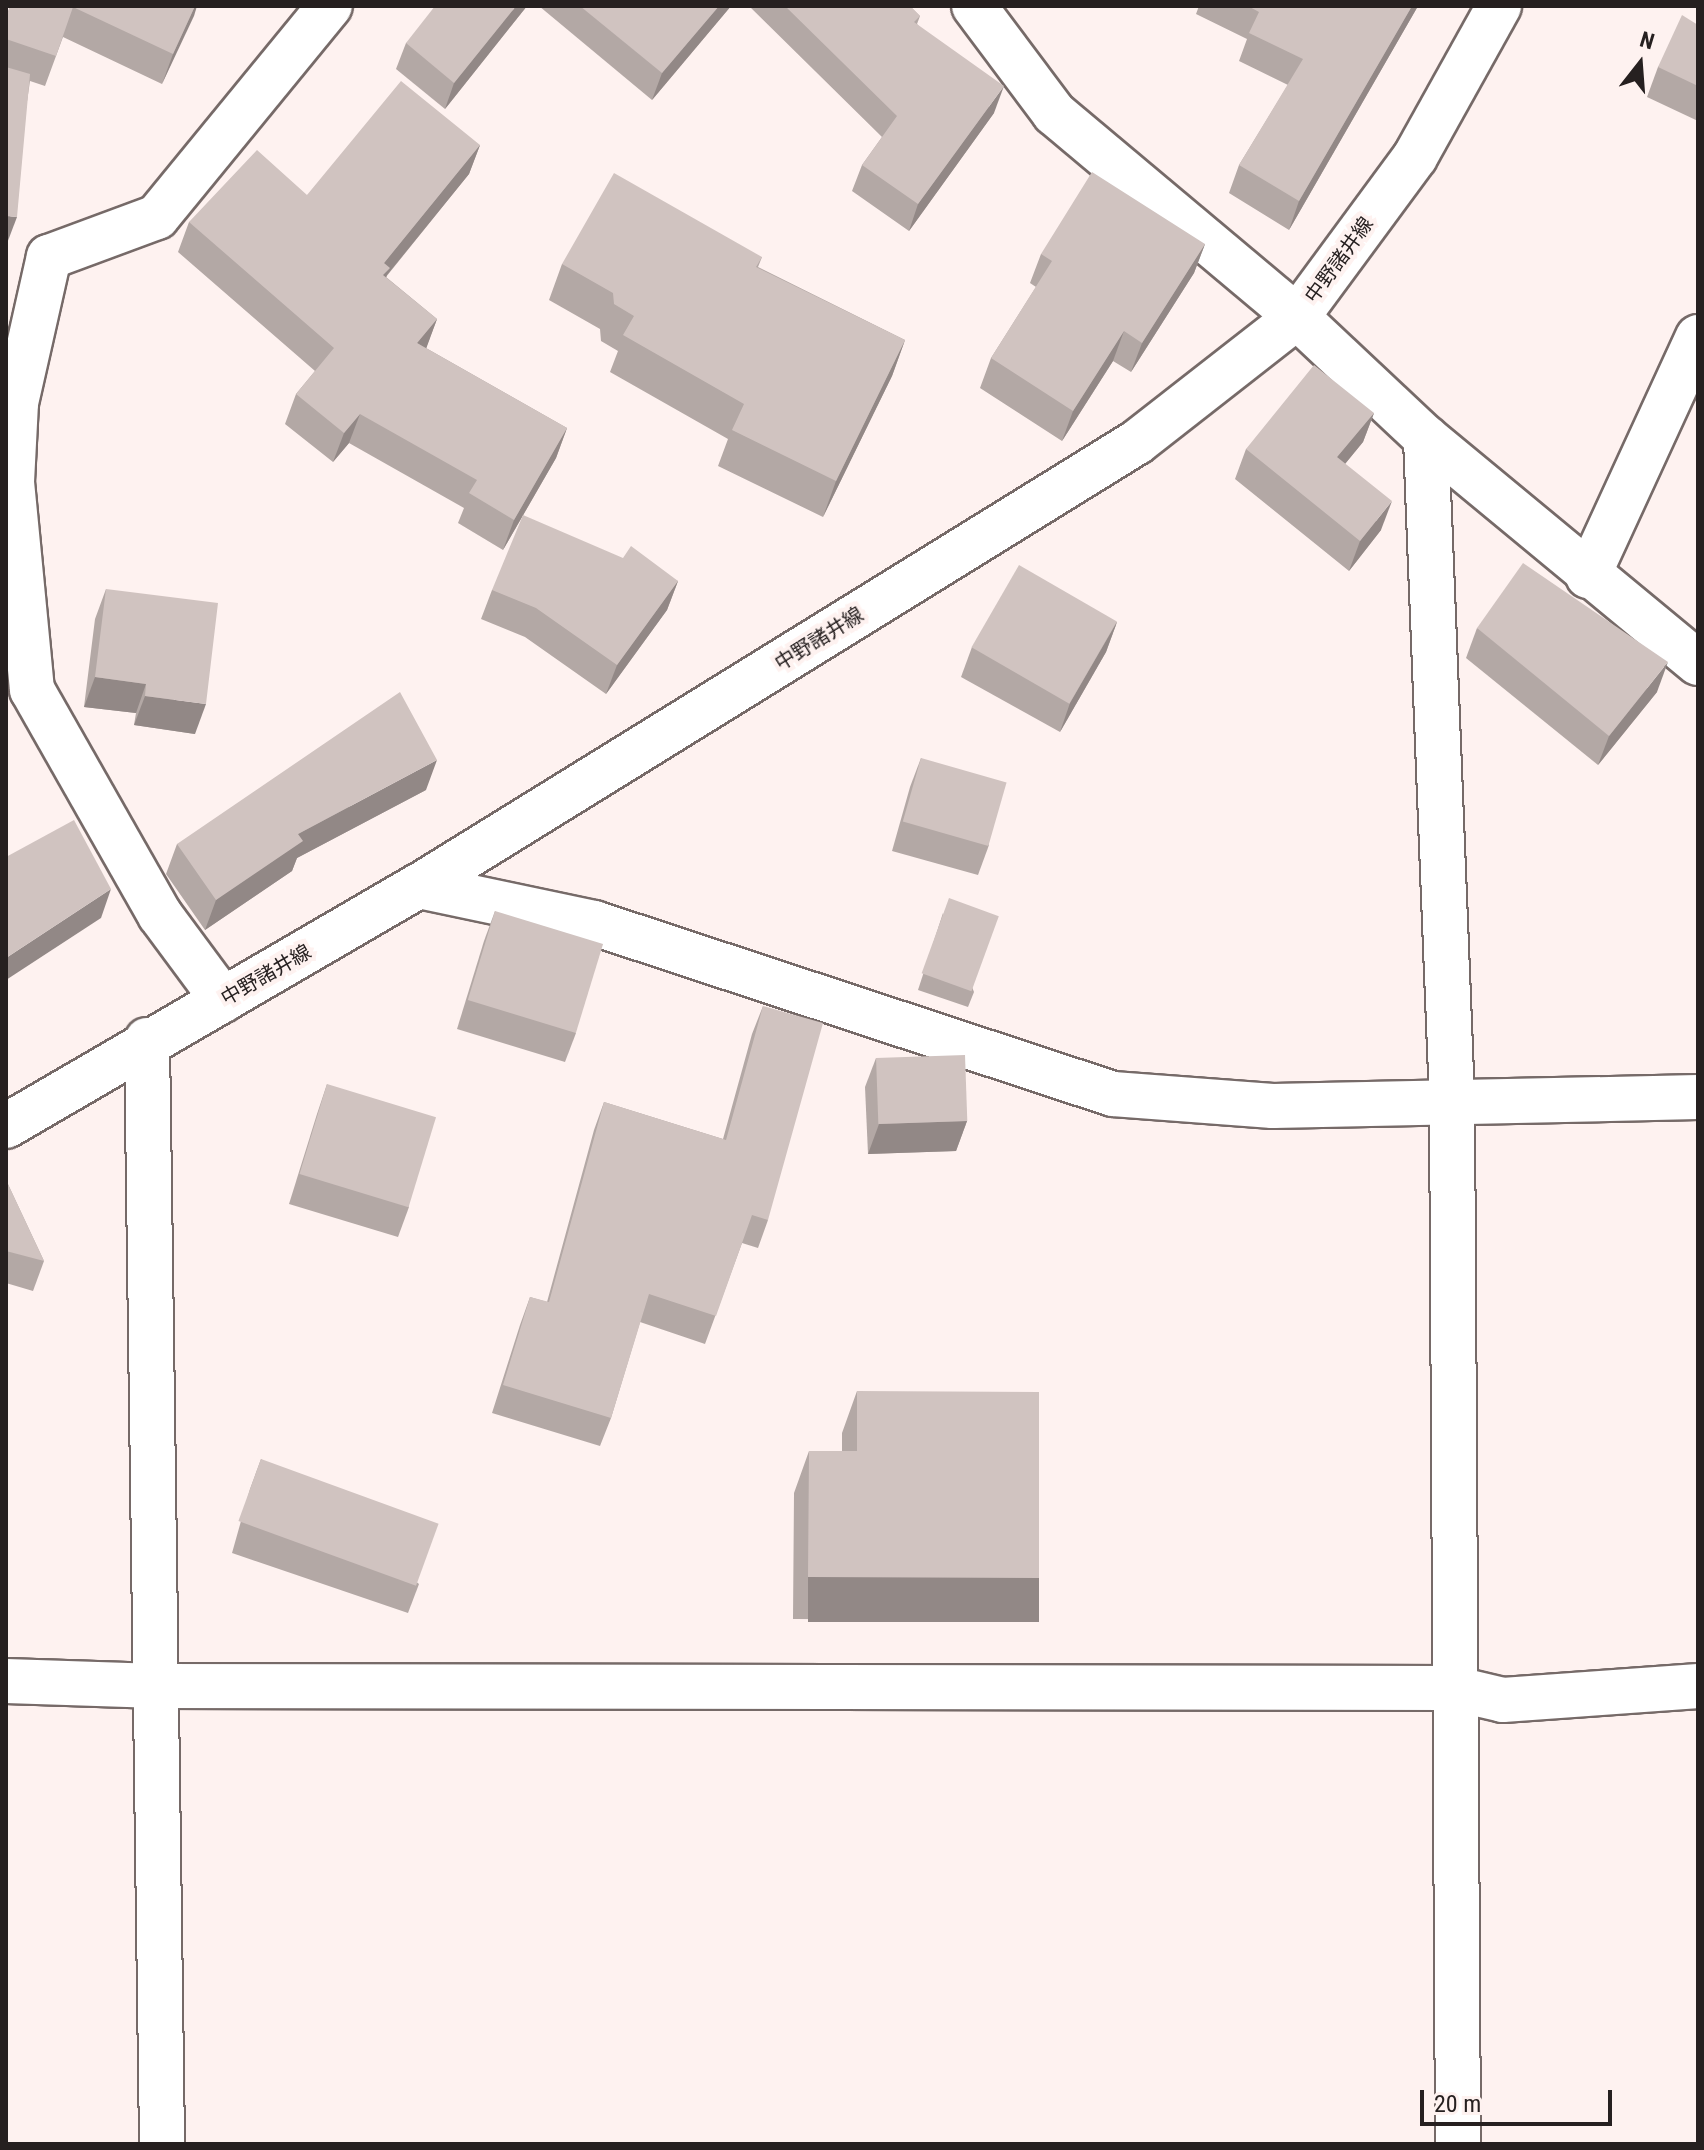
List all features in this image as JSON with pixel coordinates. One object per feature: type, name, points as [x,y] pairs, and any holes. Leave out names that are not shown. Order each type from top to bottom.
[{"type":"street","points":[[223,1000],[160,915],[32,690],[12,482],[16,403],[49,257],[157,217],[330,6]]},
{"type":"street","points":[[974,6],[1054,113],[1297,317],[1426,438],[1588,576],[1698,663]]},
{"type":"street","name":"中野諸井線","points":[[6,1126],[147,1040],[223,1000],[419,886],[1137,442],[1297,317],[1415,157],[1499,6]]},
{"type":"street","points":[[1588,576],[1698,337]]},
{"type":"street","points":[[1426,438],[1452,1101],[1452,1688],[1459,1753],[1458,2144]]},
{"type":"street","points":[[419,886],[594,923],[1113,1094],[1273,1106],[1698,1097]]},
{"type":"street","points":[[147,1040],[162,2144]]},
{"type":"street","points":[[6,1681],[158,1686],[1452,1688],[1503,1700],[1698,1686]]},
{"type":"building","points":[[10,6],[195,6],[173,54],[73,7],[56,56],[6,39],[6,18]]},
{"type":"building","points":[[435,6],[516,6],[454,83],[406,43]]},
{"type":"building","points":[[580,6],[719,6],[662,73]]},
{"type":"building","points":[[785,6],[910,6],[920,16],[914,22],[1004,86],[918,204],[862,165],[897,116]]},
{"type":"building","points":[[1248,6],[1412,6],[1299,201],[1239,165],[1303,59],[1249,33],[1259,12]]},
{"type":"building","points":[[1682,15],[1698,25],[1698,86],[1658,67]]},
{"type":"building","points":[[6,67],[30,74],[17,217],[6,216]]},
{"type":"building","points":[[401,81],[480,145],[384,263],[390,268],[383,275],[437,319],[417,343],[567,428],[514,520],[469,493],[477,480],[360,414],[344,433],[296,394],[334,348],[189,222],[257,150],[307,195]]},
{"type":"building","points":[[1092,172],[1205,244],[1142,343],[1124,331],[1073,411],[991,358],[1052,261],[1041,254]]},
{"type":"building","points":[[614,173],[762,257],[756,267],[905,340],[836,481],[732,430],[744,404],[623,335],[634,316],[614,304],[613,293],[562,264]]},
{"type":"building","points":[[1314,365],[1374,413],[1337,457],[1392,501],[1360,541],[1246,449]]},
{"type":"building","points":[[523,515],[623,558],[631,546],[678,581],[617,665],[536,608],[492,590]]},
{"type":"building","points":[[1523,563],[1668,662],[1609,736],[1477,628]]},
{"type":"building","points":[[1019,565],[1117,621],[1069,704],[972,647]]},
{"type":"building","points":[[106,589],[218,603],[206,704],[145,696],[146,684],[95,677]]},
{"type":"building","points":[[400,692],[437,760],[298,834],[303,841],[216,900],[177,844]]},
{"type":"building","points":[[921,758],[1007,783],[988,846],[903,821]]},
{"type":"building","points":[[74,820],[111,889],[6,958],[6,857]]},
{"type":"building","points":[[949,898],[999,916],[971,991],[922,973]]},
{"type":"building","points":[[495,911],[603,944],[576,1033],[468,1000]]},
{"type":"building","points":[[763,1006],[823,1023],[768,1220],[752,1215],[716,1316],[649,1294],[611,1418],[503,1385],[530,1297],[549,1302],[604,1102],[726,1140]]},
{"type":"building","points":[[965,1055],[967,1121],[878,1124],[876,1058]]},
{"type":"building","points":[[327,1084],[436,1117],[409,1207],[300,1174]]},
{"type":"building","points":[[6,1180],[44,1261],[6,1251]]},
{"type":"building","points":[[857,1391],[1039,1392],[1039,1578],[808,1577],[809,1451],[857,1451]]},
{"type":"building","points":[[261,1459],[439,1524],[416,1586],[238,1521]]}]
